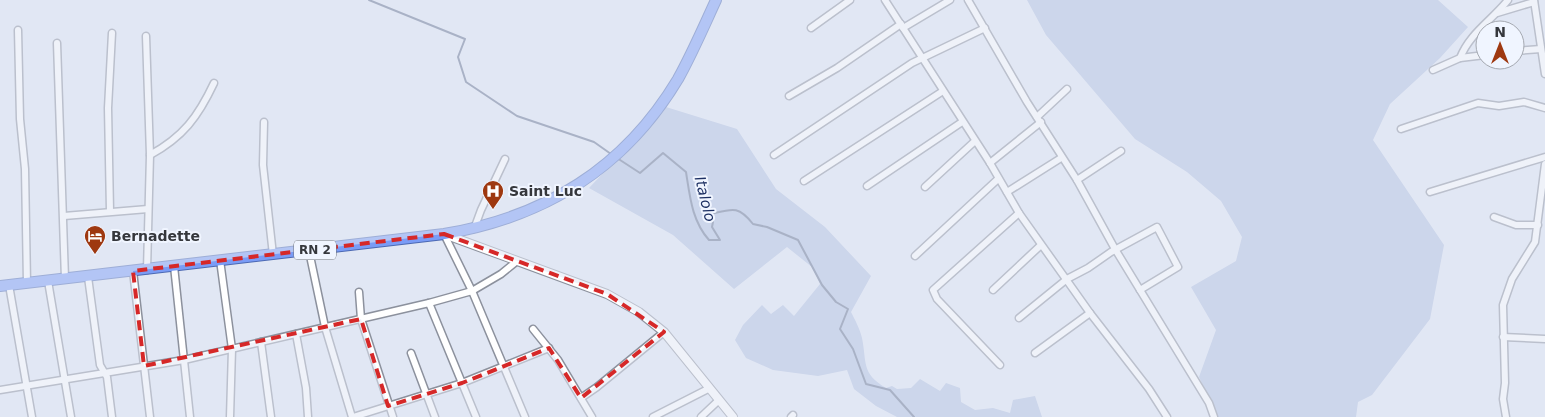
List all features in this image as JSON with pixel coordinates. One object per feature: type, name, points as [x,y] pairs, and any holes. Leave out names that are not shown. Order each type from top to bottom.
[{"type":"highway","name":"RN 2","points":[[5,286],[444,234],[474,229],[540,207],[568,192],[611,159],[666,97],[689,58],[716,0]]},
{"type":"street","points":[[811,28],[850,0]]},
{"type":"street","points":[[885,0],[990,163],[1019,213],[1090,313],[1149,389],[1167,417]]},
{"type":"street","points":[[789,96],[902,26],[950,0]]},
{"type":"street","points":[[968,0],[1061,158],[1077,180],[1115,249],[1209,403],[1214,417]]},
{"type":"street","points":[[1460,58],[1466,44],[1477,29],[1497,13],[1508,0]]},
{"type":"street","points":[[1497,13],[1534,1],[1543,39],[1541,48],[1545,74]]},
{"type":"street","points":[[774,155],[922,58],[985,28]]},
{"type":"street","points":[[18,30],[20,119],[25,169],[27,283]]},
{"type":"street","points":[[110,211],[108,108],[112,33]]},
{"type":"street","points":[[146,36],[150,155],[147,270]]},
{"type":"street","points":[[57,43],[66,279]]},
{"type":"street","points":[[1525,50],[1541,48]]},
{"type":"street","points":[[1433,70],[1460,58],[1475,56]]},
{"type":"street","points":[[150,155],[170,142],[196,117],[214,83]]},
{"type":"street","points":[[990,163],[1039,120],[1068,89]]},
{"type":"street","points":[[804,181],[943,90]]},
{"type":"street","points":[[1402,129],[1478,102],[1501,106],[1524,102],[1545,108]]},
{"type":"street","points":[[264,122],[263,165],[273,255]]},
{"type":"street","points":[[866,186],[962,122]]},
{"type":"street","points":[[925,187],[975,141]]},
{"type":"street","points":[[1077,180],[1121,152]]},
{"type":"street","points":[[1430,192],[1545,157]]},
{"type":"street","points":[[1007,192],[1061,158]]},
{"type":"street","points":[[474,229],[504,159]]},
{"type":"street","points":[[1506,417],[1503,399],[1505,383],[1503,337],[1505,296],[1512,279],[1535,242],[1543,198],[1545,164]]},
{"type":"street","points":[[915,256],[998,179]]},
{"type":"street","points":[[64,216],[148,209]]},
{"type":"street","points":[[1000,365],[937,299],[933,290],[1019,213]]},
{"type":"street","points":[[1494,217],[1510,224],[1538,225]]},
{"type":"street","points":[[1019,318],[1067,279],[1088,268],[1115,249],[1157,227],[1178,267],[1140,290]]},
{"type":"street","points":[[444,234],[608,294],[639,312],[664,332],[708,389],[733,417]]},
{"type":"street","points":[[444,234],[472,291],[525,417]]},
{"type":"street","points":[[993,290],[1042,245]]},
{"type":"street","points":[[309,251],[325,327],[352,417],[462,383],[549,348]]},
{"type":"street","points":[[220,260],[232,349],[230,417]]},
{"type":"street","points":[[0,390],[64,378],[184,360],[429,303],[472,291],[495,278],[517,261]]},
{"type":"street","points":[[174,266],[190,417]]},
{"type":"street","points":[[133,271],[150,417]]},
{"type":"street","points":[[88,277],[100,365],[104,372],[112,417]]},
{"type":"street","points":[[48,281],[71,417]]},
{"type":"street","points":[[5,286],[27,385],[32,417]]},
{"type":"street","points":[[359,292],[361,319],[393,417]]},
{"type":"street","points":[[429,303],[476,417]]},
{"type":"street","points":[[1035,353],[1090,313]]},
{"type":"street","points":[[533,328],[549,348],[592,417]]},
{"type":"street","points":[[581,398],[664,332]]},
{"type":"street","points":[[296,334],[306,388],[308,417]]},
{"type":"street","points":[[1503,337],[1545,339]]},
{"type":"street","points":[[261,342],[270,417]]},
{"type":"street","points":[[411,352],[434,417]]},
{"type":"street","points":[[654,417],[708,389]]},
{"type":"street","points":[[701,417],[719,400]]},
{"type":"highlighted area","points":[[444,234],[607,294],[664,332],[581,398],[549,348],[462,383],[388,406],[361,319],[144,366],[133,271]]},
{"type":"shaded area","points":[[1027,0],[1438,0],[1468,27],[1440,58],[1390,104],[1373,140],[1444,245],[1430,319],[1372,395],[1358,402],[1356,417],[1218,417],[1199,377],[1216,330],[1191,287],[1236,261],[1242,237],[1221,201],[1187,172],[1135,139],[1046,35]]},
{"type":"shaded area","points":[[666,107],[737,129],[776,189],[825,227],[871,276],[851,312],[861,335],[866,367],[878,383],[886,388],[892,386],[897,389],[911,388],[920,379],[940,391],[946,383],[960,388],[961,402],[975,410],[993,408],[1010,413],[1013,400],[1035,396],[1042,417],[897,417],[876,406],[854,389],[847,370],[818,376],[773,370],[746,358],[735,340],[743,325],[762,305],[771,314],[783,305],[794,316],[820,284],[812,267],[787,247],[734,289],[673,235],[589,188]]},
{"type":"waterway","name":"Italolo","points":[[369,0],[465,39],[458,57],[466,82],[517,116],[594,142],[611,154]]},
{"type":"waterway","name":"Italolo","points":[[617,158],[640,173],[663,153],[686,172],[695,217],[709,240],[720,240],[712,227],[711,214],[730,210],[739,211],[753,224],[767,227],[798,240],[822,285],[836,302],[848,309],[840,329],[853,349],[866,384],[890,390],[914,417]]},
{"type":"place","name":"Saint Luc","points":[[493,210]]},
{"type":"place","name":"Bernadette","points":[[95,255]]}]
